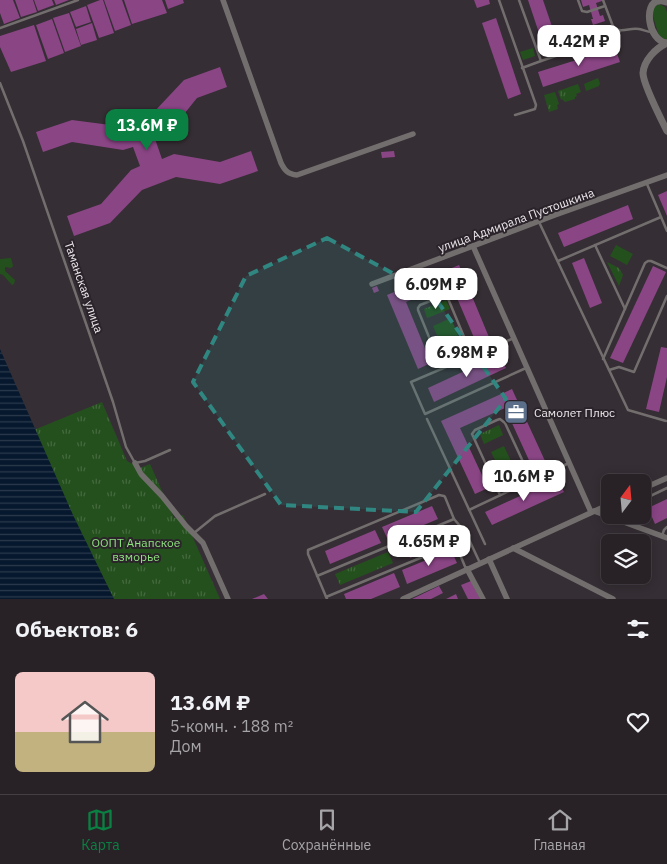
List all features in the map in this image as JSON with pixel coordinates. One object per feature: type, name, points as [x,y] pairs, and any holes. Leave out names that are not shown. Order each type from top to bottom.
[{"type":"street","points":[[223,0],[281,163],[286,171],[291,174],[297,174],[412,134]]},
{"type":"street","points":[[650,0],[649,16],[655,50]]},
{"type":"street","points":[[650,9],[654,3],[660,0],[667,1]]},
{"type":"street","points":[[653,33],[657,39],[667,43]]},
{"type":"street","points":[[667,43],[655,50],[643,72],[644,81],[667,132]]},
{"type":"street","name":"улица Адмирала Пустошкина","points":[[372,284],[667,175]]},
{"type":"street","points":[[472,246],[592,512],[665,537]]},
{"type":"street","points":[[135,462],[141,474],[193,534],[204,543],[228,599]]},
{"type":"street","points":[[651,485],[667,478]]},
{"type":"street","points":[[403,599],[601,508]]},
{"type":"street","points":[[513,548],[612,599]]},
{"type":"street","points":[[489,559],[507,599]]},
{"type":"street","points":[[466,569],[483,599]]},
{"type":"lane","points":[[0,28],[78,0]]},
{"type":"lane","points":[[499,0],[536,105],[535,109],[515,115]]},
{"type":"lane","points":[[520,0],[541,62]]},
{"type":"lane","points":[[578,0],[582,11],[587,12],[605,6]]},
{"type":"lane","points":[[603,0],[614,29],[620,31],[638,28],[653,33]]},
{"type":"lane","points":[[522,68],[618,36],[620,31]]},
{"type":"lane","name":"Таманская улица","points":[[0,83],[23,142],[113,402],[126,446],[135,462]]},
{"type":"lane","points":[[646,183],[667,230]]},
{"type":"lane","points":[[558,261],[661,217]]},
{"type":"lane","points":[[539,221],[628,410],[667,421]]},
{"type":"lane","points":[[595,244],[625,309]]},
{"type":"lane","points":[[604,359],[646,261],[651,261],[667,268]]},
{"type":"lane","points":[[442,369],[418,310],[420,305],[447,296],[472,356]]},
{"type":"lane","points":[[609,370],[619,367],[634,372],[667,296]]},
{"type":"lane","points":[[514,338],[411,382],[425,414],[527,367]]},
{"type":"lane","points":[[500,495],[472,434],[475,430],[497,420],[500,419],[505,423],[532,481]]},
{"type":"lane","points":[[427,420],[485,544]]},
{"type":"lane","points":[[135,462],[157,457],[170,450]]},
{"type":"lane","points":[[469,510],[569,463]]},
{"type":"lane","points":[[651,496],[667,488]]},
{"type":"lane","points":[[193,534],[215,516],[265,494]]},
{"type":"lane","points":[[466,569],[454,544],[327,598],[308,550],[441,494],[445,497],[454,519],[466,533],[480,563]]},
{"type":"lane","points":[[317,576],[454,519]]},
{"type":"lane","points":[[665,537],[664,530],[667,527]]},
{"type":"lane","points":[[450,533],[461,528]]},
{"type":"highlighted area","points":[[327,238],[433,295],[506,399],[416,512],[281,505],[193,382],[246,276]]},
{"type":"green space","points":[[659,4],[665,7],[667,12],[667,40],[659,36],[652,13],[653,7]]},
{"type":"green space","points":[[533,48],[535,56],[523,60],[520,52]]},
{"type":"green space","points":[[598,78],[599,86],[586,91],[584,84]]},
{"type":"green space","points":[[578,84],[581,92],[576,94],[575,99],[565,102],[561,100],[558,91]]},
{"type":"green space","points":[[555,92],[559,104],[557,105],[558,109],[549,112],[544,95]]},
{"type":"green space","points":[[616,245],[633,254],[627,265],[610,256]]},
{"type":"green space","points":[[11,258],[13,266],[11,268],[5,267],[5,271],[15,280],[12,285],[0,274],[0,259]]},
{"type":"green space","points":[[607,262],[619,268],[623,275],[619,286]]},
{"type":"green space","points":[[446,300],[450,309],[427,318],[424,309]]},
{"type":"green space","points":[[451,318],[464,351],[447,358],[433,326]]},
{"type":"green space","name":"ООПТ Анапское взморье","points":[[102,402],[127,461],[140,468],[150,464],[174,518],[183,515],[220,599],[108,599],[29,432]]},
{"type":"green space","points":[[499,425],[503,435],[484,444],[480,434]]},
{"type":"green space","points":[[504,446],[517,474],[505,480],[491,452]]},
{"type":"green space","points":[[388,552],[393,563],[340,585],[335,574]]},
{"type":"water","points":[[0,349],[73,515],[114,599],[0,599]]},
{"type":"building","points":[[0,0],[13,0],[20,18],[4,24],[0,13]]},
{"type":"building","points":[[15,0],[33,0],[37,12],[21,17]]},
{"type":"building","points":[[34,0],[52,0],[54,5],[38,11]]},
{"type":"building","points":[[54,0],[69,0],[56,5]]},
{"type":"building","points":[[103,0],[114,33],[99,38],[87,5]]},
{"type":"building","points":[[104,0],[122,0],[131,25],[115,31]]},
{"type":"building","points":[[124,0],[162,0],[167,13],[132,24]]},
{"type":"building","points":[[165,0],[183,0],[184,3],[168,9]]},
{"type":"building","points":[[474,0],[489,0],[490,4],[477,8]]},
{"type":"building","points":[[528,0],[543,0],[559,47],[545,51]]},
{"type":"building","points":[[581,0],[605,0],[596,3],[600,16],[603,15],[605,21],[593,25],[589,5],[583,7]]},
{"type":"building","points":[[86,6],[91,22],[76,27],[70,12]]},
{"type":"building","points":[[69,13],[81,46],[65,52],[53,18]]},
{"type":"building","points":[[496,18],[521,94],[508,99],[482,23]]},
{"type":"building","points":[[52,19],[64,53],[48,59],[36,25]]},
{"type":"building","points":[[92,23],[97,40],[81,45],[76,29]]},
{"type":"building","points":[[34,25],[46,61],[11,72],[0,47],[0,36]]},
{"type":"building","points":[[615,48],[620,62],[543,87],[538,72]]},
{"type":"building","points":[[220,67],[227,87],[197,98],[168,134],[155,139],[162,159],[174,154],[220,162],[251,151],[258,171],[220,184],[176,177],[142,190],[110,223],[74,236],[67,216],[101,204],[131,170],[140,166],[133,147],[123,150],[72,142],[43,152],[36,132],[72,120],[118,126],[153,113],[184,80]]},
{"type":"building","points":[[394,151],[395,157],[382,158],[381,152]]},
{"type":"building","points":[[667,191],[667,216],[658,195]]},
{"type":"building","points":[[628,205],[633,219],[564,247],[558,233]]},
{"type":"building","points":[[584,258],[602,303],[590,308],[572,263]]},
{"type":"building","points":[[459,265],[491,342],[478,347],[451,284],[406,302],[431,363],[418,369],[387,295]]},
{"type":"building","points":[[653,266],[666,272],[623,363],[610,358]]},
{"type":"building","points":[[377,286],[379,291],[374,293],[372,288]]},
{"type":"building","points":[[661,347],[667,348],[667,377],[659,412],[646,409]]},
{"type":"building","points":[[499,355],[506,368],[434,402],[428,388]]},
{"type":"building","points":[[512,389],[546,463],[533,469],[505,408],[460,428],[488,488],[475,494],[441,421]]},
{"type":"building","points":[[557,479],[564,492],[492,525],[485,512]]},
{"type":"building","points":[[667,499],[667,518],[655,524],[651,515],[651,507]]},
{"type":"building","points":[[432,506],[438,519],[388,540],[382,527]]},
{"type":"building","points":[[446,525],[453,540],[410,558],[404,543]]},
{"type":"building","points":[[375,530],[381,543],[330,564],[325,551]]},
{"type":"building","points":[[451,550],[457,563],[407,584],[402,570]]},
{"type":"building","points":[[394,573],[400,587],[371,599],[346,599],[344,594]]},
{"type":"building","points":[[471,581],[480,599],[468,599],[461,585]]},
{"type":"building","points":[[439,586],[443,593],[431,599],[412,599]]},
{"type":"building","points":[[264,594],[268,599],[252,599]]},
{"type":"building","points":[[456,594],[458,599],[446,599]]},
{"type":"place","name":"Самолет Плюс","points":[[516,412]]}]
